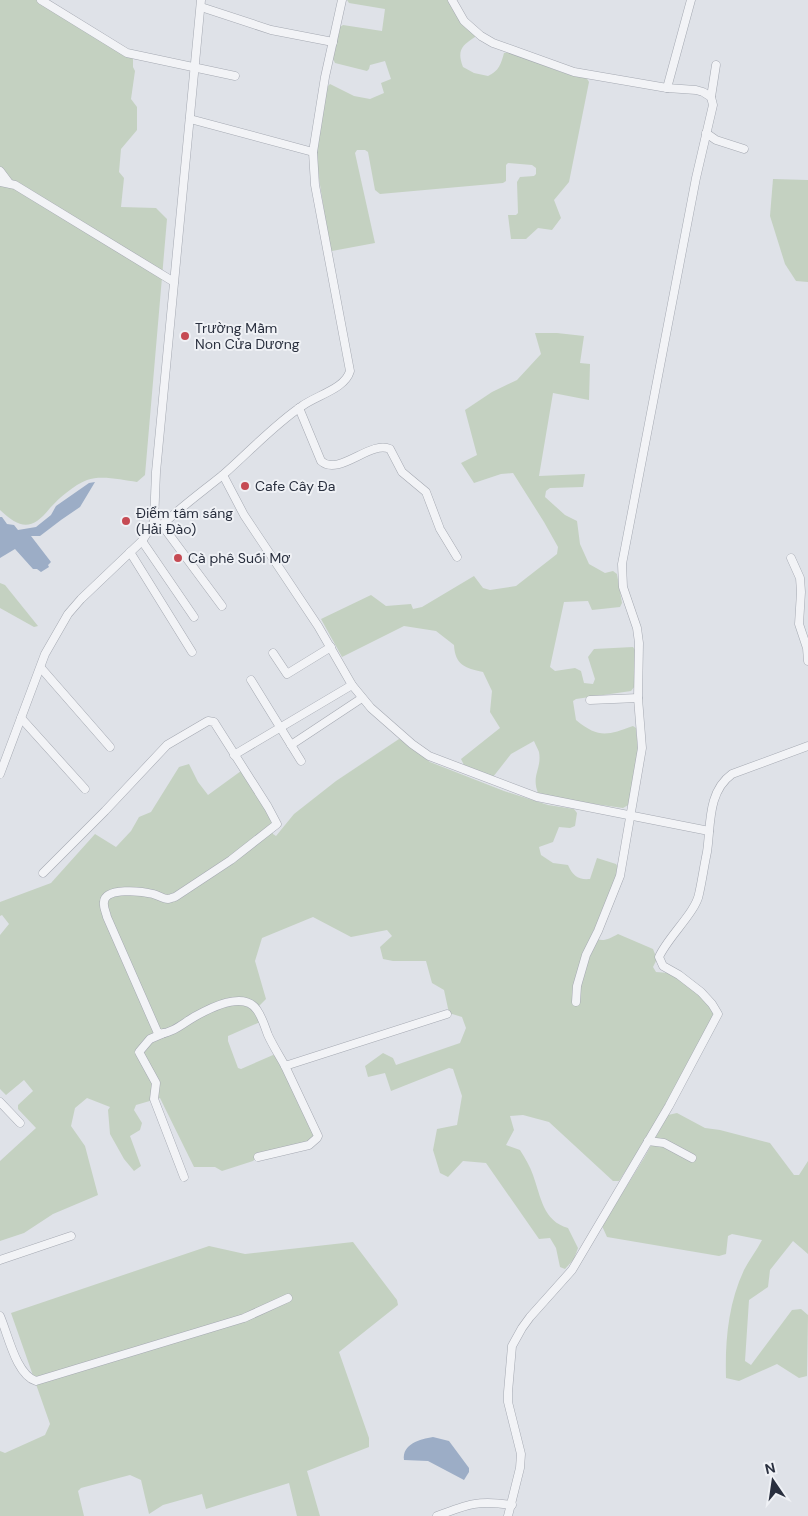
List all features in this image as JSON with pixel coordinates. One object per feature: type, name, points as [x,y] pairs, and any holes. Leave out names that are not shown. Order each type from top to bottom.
[{"type":"street","points":[[41,0],[127,53],[235,76]]},
{"type":"street","points":[[0,774],[45,654],[68,614],[81,599],[158,524],[223,475],[299,408],[344,383],[350,371],[315,185],[313,152],[324,86],[342,0]]},
{"type":"street","points":[[452,0],[464,21],[481,36],[494,43],[574,72],[667,88],[696,90],[711,97]]},
{"type":"street","points":[[667,88],[691,0]]},
{"type":"street","points":[[222,606],[158,524],[156,472],[201,3],[271,30],[333,42]]},
{"type":"street","points":[[576,1002],[577,986],[586,955],[620,876],[642,748],[638,698],[639,643],[635,620],[623,587],[622,564],[680,262],[713,105],[711,97],[716,65]]},
{"type":"street","points":[[190,119],[313,152]]},
{"type":"street","points":[[706,133],[716,140],[744,149]]},
{"type":"street","points":[[0,171],[9,183],[174,282]]},
{"type":"street","points":[[0,182],[9,183]]},
{"type":"street","points":[[299,408],[321,461],[324,464],[337,464],[382,447],[390,449],[402,472],[426,492],[440,529],[458,557]]},
{"type":"street","points":[[223,475],[244,515],[286,576],[331,647],[352,685],[362,698],[390,726],[412,744],[430,756],[537,797],[709,831]]},
{"type":"street","points":[[142,541],[194,616]]},
{"type":"street","points":[[130,552],[192,652]]},
{"type":"street","points":[[791,558],[800,578],[799,624],[807,648],[808,661]]},
{"type":"street","points":[[273,653],[287,674],[331,647]]},
{"type":"street","points":[[41,668],[110,747]]},
{"type":"street","points":[[251,680],[301,760]]},
{"type":"street","points":[[234,755],[352,685]]},
{"type":"street","points":[[291,745],[362,698]]},
{"type":"street","points":[[590,700],[638,698]]},
{"type":"street","points":[[22,718],[85,789]]},
{"type":"street","points":[[43,873],[167,745],[204,723],[211,721],[217,724],[277,824],[230,860],[175,897],[166,899],[144,892],[121,892],[108,894],[103,900],[107,917],[157,1031],[160,1034],[164,1033]]},
{"type":"street","points":[[508,1516],[520,1468],[521,1454],[508,1402],[512,1346],[530,1317],[572,1270],[674,1098],[718,1014],[701,992],[679,975],[663,966],[660,960],[660,953],[698,898],[707,851],[711,813],[718,791],[727,777],[738,771],[808,746]]},
{"type":"street","points":[[184,1177],[154,1099],[156,1083],[140,1052],[150,1039],[175,1030],[194,1017],[220,1004],[248,1002],[258,1011],[269,1038],[285,1066],[318,1136],[309,1145],[258,1157]]},
{"type":"street","points":[[285,1066],[447,1014]]},
{"type":"street","points":[[0,1102],[20,1123]]},
{"type":"street","points":[[648,1141],[664,1143],[692,1158]]},
{"type":"street","points":[[0,1260],[71,1236]]},
{"type":"street","points":[[0,1316],[24,1374],[36,1381],[244,1318],[288,1298]]},
{"type":"street","points":[[437,1516],[474,1503],[494,1502],[512,1505]]},
{"type":"green space","points":[[0,0],[37,0],[133,57],[135,71],[131,99],[137,107],[137,130],[121,149],[119,172],[124,178],[121,207],[156,208],[167,219],[145,475],[137,482],[105,478],[87,480],[67,492],[37,521],[26,525],[14,521],[0,510]]},
{"type":"green space","points":[[347,0],[449,0],[475,34],[475,37],[463,46],[460,53],[463,67],[474,73],[488,76],[499,67],[504,53],[509,52],[561,72],[586,77],[589,82],[569,182],[554,200],[561,218],[552,230],[538,228],[526,239],[511,239],[508,215],[516,215],[518,213],[517,182],[520,177],[534,176],[536,174],[536,168],[532,165],[508,163],[506,165],[506,181],[503,183],[380,194],[375,190],[368,152],[357,150],[355,153],[375,243],[330,250],[315,152],[326,88],[330,84],[354,96],[370,99],[384,93],[381,83],[391,79],[385,61],[370,65],[367,71],[335,63],[333,59],[340,27],[343,25],[382,31],[385,9],[349,3]]},
{"type":"green space","points":[[773,179],[808,180],[808,282],[796,281],[785,264],[770,216]]},
{"type":"green space","points":[[535,333],[584,336],[580,363],[590,364],[589,400],[553,393],[539,476],[585,474],[583,487],[550,488],[546,491],[545,497],[565,515],[577,521],[580,544],[589,564],[605,573],[613,571],[617,574],[622,603],[620,607],[592,610],[588,601],[564,602],[550,667],[555,671],[575,668],[581,671],[584,683],[593,684],[595,679],[588,657],[594,649],[633,647],[635,650],[635,686],[631,691],[573,701],[576,720],[598,733],[617,732],[633,726],[636,728],[638,751],[630,804],[623,808],[580,802],[538,793],[536,777],[540,758],[534,741],[511,754],[493,777],[464,765],[461,759],[500,728],[490,712],[492,691],[483,672],[462,664],[456,657],[454,645],[436,631],[404,626],[342,657],[321,619],[371,595],[386,606],[411,604],[413,609],[422,607],[474,576],[483,588],[490,590],[516,586],[557,554],[558,547],[513,473],[501,474],[474,483],[461,463],[477,455],[465,410],[492,392],[517,380],[541,354]]},
{"type":"green space","points":[[0,583],[5,585],[38,626],[34,627],[0,608]]},
{"type":"green space","points":[[399,739],[430,762],[504,791],[548,805],[574,809],[577,813],[575,826],[570,828],[559,827],[553,842],[539,847],[541,855],[553,863],[568,865],[574,875],[582,879],[590,879],[597,858],[616,864],[619,869],[593,937],[602,940],[609,939],[618,934],[653,949],[657,959],[653,967],[656,972],[669,973],[689,986],[711,1005],[715,1012],[668,1106],[619,1181],[613,1181],[549,1122],[523,1115],[510,1116],[514,1130],[506,1145],[520,1150],[530,1168],[548,1214],[560,1225],[568,1228],[578,1248],[574,1259],[565,1269],[560,1267],[556,1248],[550,1238],[539,1239],[486,1163],[463,1161],[448,1177],[440,1173],[433,1150],[437,1129],[457,1125],[462,1096],[453,1069],[449,1068],[391,1091],[385,1073],[368,1077],[365,1066],[383,1053],[393,1058],[396,1065],[460,1043],[466,1028],[462,1017],[449,1013],[444,990],[432,983],[426,961],[393,961],[383,959],[380,947],[392,936],[387,930],[351,937],[313,917],[262,938],[255,961],[266,999],[254,1011],[260,1022],[228,1036],[228,1041],[238,1068],[241,1069],[273,1055],[277,1056],[315,1135],[315,1139],[258,1156],[253,1161],[222,1171],[215,1167],[194,1167],[160,1098],[136,1105],[134,1110],[142,1123],[140,1130],[130,1136],[141,1166],[134,1171],[124,1159],[110,1134],[108,1110],[110,1107],[87,1098],[75,1108],[71,1126],[85,1146],[98,1195],[53,1214],[24,1233],[0,1241],[0,1161],[36,1128],[18,1109],[18,1105],[33,1091],[24,1080],[6,1095],[0,1089],[0,935],[9,924],[2,915],[0,916],[0,902],[51,883],[95,834],[116,847],[131,831],[139,817],[151,812],[179,767],[189,764],[198,782],[208,795],[241,771],[266,809],[273,834],[276,836],[294,814],[336,781]]},
{"type":"green space","points":[[677,1113],[705,1128],[770,1143],[794,1175],[799,1175],[808,1161],[808,1254],[793,1241],[770,1270],[768,1287],[749,1300],[745,1361],[751,1365],[792,1310],[801,1309],[808,1315],[807,1376],[799,1378],[777,1364],[739,1381],[726,1378],[727,1337],[734,1296],[744,1270],[762,1240],[732,1234],[728,1236],[726,1254],[719,1256],[607,1237],[602,1226],[668,1115]]},
{"type":"green space","points":[[353,1242],[397,1300],[398,1305],[339,1352],[369,1438],[369,1447],[307,1471],[320,1516],[297,1516],[289,1483],[206,1509],[202,1494],[163,1505],[149,1514],[141,1480],[130,1475],[81,1488],[78,1491],[84,1516],[0,1516],[0,1451],[5,1453],[45,1435],[50,1424],[11,1313],[209,1246],[245,1254]]},
{"type":"water","points":[[95,482],[80,507],[40,536],[31,536],[51,562],[48,565],[49,567],[41,572],[33,569],[15,549],[0,558],[0,517],[7,524],[14,525],[18,530],[36,527],[51,515],[56,506],[89,483]]},
{"type":"water","points":[[433,1437],[449,1441],[469,1468],[469,1472],[464,1480],[428,1461],[404,1460],[404,1454],[409,1446],[423,1439]]},
{"type":"place","name":"Trường Mầm Non Cửa Dương","points":[[185,336]]},
{"type":"place","name":"Cafe Cây Đa","points":[[245,486]]},
{"type":"place","name":"Điểm tâm sáng (Hải Đào)","points":[[126,521]]},
{"type":"place","name":"Cà phê Suối Mơ","points":[[178,558]]}]
